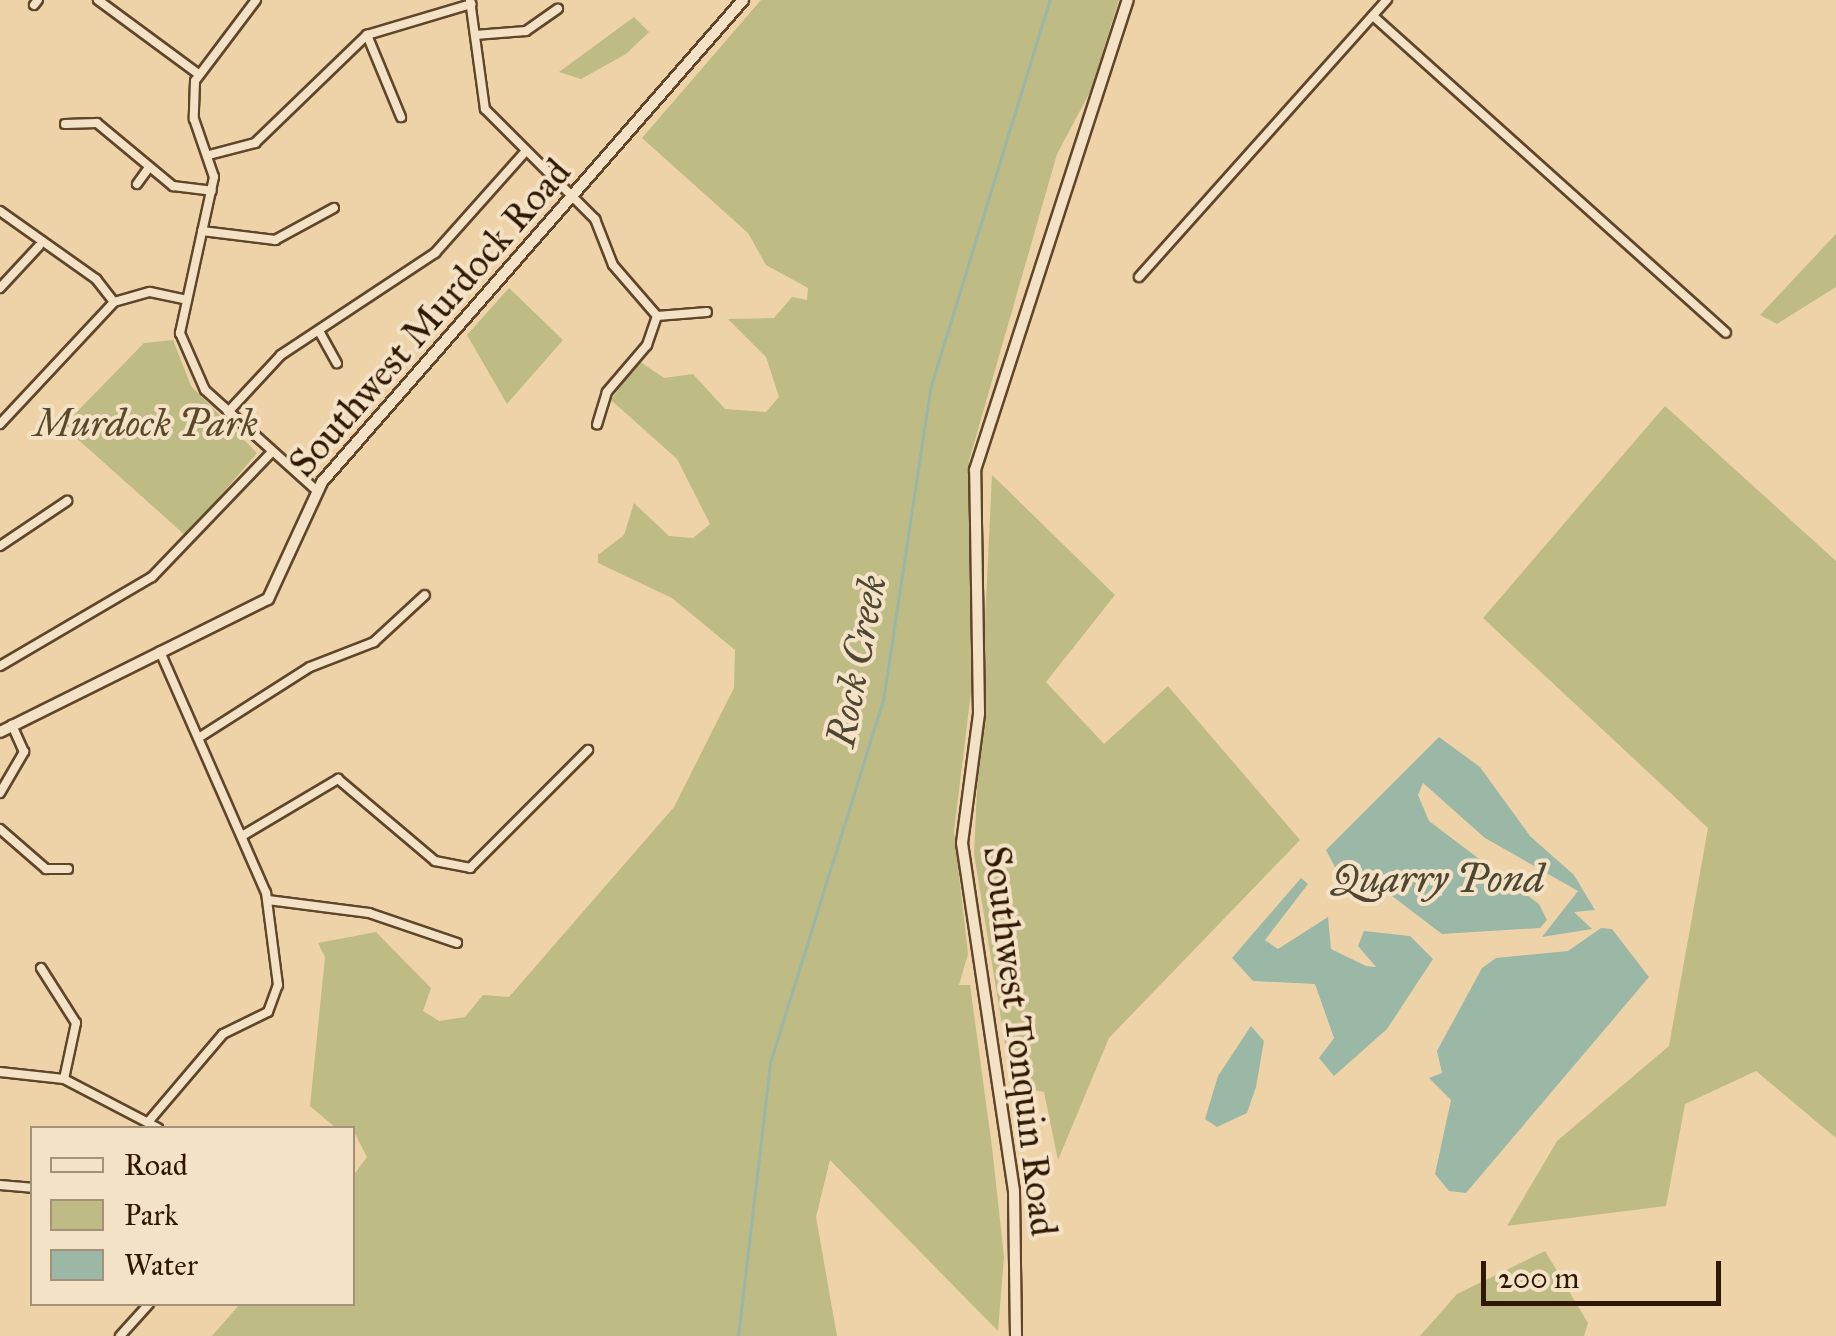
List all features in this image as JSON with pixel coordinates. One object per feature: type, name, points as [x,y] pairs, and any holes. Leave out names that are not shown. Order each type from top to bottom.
[{"type":"main road","name":"Southwest Murdock Road","points":[[0,732],[268,599],[316,490],[743,0]]},
{"type":"main road","name":"Southwest Tonquin Road","points":[[1016,1336],[1014,1191],[962,843],[980,701],[975,470],[1128,0]]},
{"type":"street","points":[[98,0],[197,73]]},
{"type":"street","points":[[256,0],[197,73],[193,112],[209,154],[212,191],[182,300],[186,360],[228,412],[316,490]]},
{"type":"street","points":[[1140,278],[1388,0]]},
{"type":"street","points":[[209,154],[255,143],[367,36],[471,2],[478,96],[525,152],[572,198],[657,316]]},
{"type":"street","points":[[475,35],[526,32],[558,9]]},
{"type":"street","points":[[1373,16],[1726,333]]},
{"type":"street","points":[[367,36],[401,117]]},
{"type":"street","points":[[65,124],[97,123],[173,186],[212,191]]},
{"type":"street","points":[[228,412],[281,355],[435,253],[525,152]]},
{"type":"street","points":[[138,184],[148,169]]},
{"type":"street","points":[[202,231],[275,240],[334,208]]},
{"type":"street","points":[[0,211],[39,246],[96,279],[114,302]]},
{"type":"street","points":[[0,288],[39,246]]},
{"type":"street","points":[[0,424],[114,302],[150,292],[182,300]]},
{"type":"street","points":[[657,316],[708,312]]},
{"type":"street","points":[[598,424],[607,392],[647,344],[657,316]]},
{"type":"street","points":[[319,331],[336,362]]},
{"type":"street","points":[[0,651],[4,664],[152,578],[272,452]]},
{"type":"street","points":[[0,546],[67,501]]},
{"type":"street","points":[[200,738],[310,667],[374,642],[425,595]]},
{"type":"street","points":[[149,1121],[223,1034],[272,1007],[278,985],[268,900],[160,651]]},
{"type":"street","points":[[0,793],[24,752],[12,725]]},
{"type":"street","points":[[242,836],[338,778],[436,861],[470,868],[588,750]]},
{"type":"street","points":[[0,829],[46,870],[68,869]]},
{"type":"street","points":[[268,900],[369,913],[457,943]]},
{"type":"street","points":[[41,968],[76,1023],[64,1079]]},
{"type":"street","points":[[0,1072],[64,1079],[155,1126]]},
{"type":"street","points":[[0,1184],[30,1188]]},
{"type":"street","points":[[120,1336],[147,1306]]},
{"type":"green space","points":[[761,0],[1119,0],[1090,92],[1057,154],[969,461],[972,684],[954,831],[968,954],[959,985],[970,985],[992,1147],[1004,1257],[998,1331],[830,1160],[816,1217],[837,1336],[212,1336],[238,1306],[355,1306],[355,1173],[367,1157],[355,1126],[334,1126],[310,1106],[325,957],[318,943],[376,932],[431,988],[423,1011],[439,1021],[465,1017],[483,995],[509,997],[674,807],[734,688],[735,650],[672,598],[598,563],[598,555],[624,535],[634,503],[669,536],[693,538],[710,524],[677,459],[611,400],[639,361],[664,378],[693,374],[725,409],[766,412],[779,397],[766,357],[728,319],[774,318],[792,297],[807,300],[808,288],[766,265],[748,233],[642,138]]},
{"type":"green space","points":[[634,17],[649,32],[626,54],[581,79],[559,72]]},
{"type":"green space","points":[[1836,234],[1836,287],[1777,324],[1760,315]]},
{"type":"green space","points":[[509,288],[563,340],[507,404],[467,335]]},
{"type":"green space","name":"Murdock Park","points":[[173,340],[191,386],[257,453],[186,536],[63,426],[144,343]]},
{"type":"green space","points":[[1665,406],[1836,561],[1836,1138],[1756,1071],[1685,1104],[1666,1206],[1507,1226],[1557,1141],[1669,1046],[1708,828],[1483,618]]},
{"type":"green space","points":[[992,475],[1115,595],[1046,682],[1104,744],[1168,686],[1300,840],[1109,1038],[1058,1160],[1044,1092],[1012,1086],[974,854]]},
{"type":"green space","points":[[1545,1251],[1588,1323],[1584,1336],[1420,1336],[1457,1294]]},
{"type":"water","name":"Quarry Pond","points":[[1439,737],[1480,767],[1530,836],[1574,875],[1595,910],[1574,912],[1592,929],[1542,937],[1578,891],[1485,838],[1423,783],[1418,795],[1429,821],[1539,904],[1547,920],[1540,928],[1442,934],[1388,893],[1340,877],[1326,850]]},
{"type":"water","points":[[1301,878],[1308,884],[1265,940],[1278,949],[1328,917],[1331,949],[1366,966],[1376,967],[1358,946],[1364,931],[1410,936],[1433,959],[1387,1029],[1334,1076],[1319,1058],[1334,1038],[1315,984],[1253,981],[1232,958]]},
{"type":"water","points":[[1601,928],[1612,929],[1649,977],[1466,1193],[1449,1191],[1435,1174],[1451,1100],[1429,1078],[1442,1073],[1437,1051],[1482,968],[1496,958],[1568,951]]},
{"type":"water","points":[[1251,1026],[1264,1041],[1256,1087],[1247,1113],[1217,1127],[1205,1119],[1218,1076]]},
{"type":"waterway","name":"Rock Creek","points":[[738,1336],[770,1063],[883,701],[930,389],[1050,0]]}]
